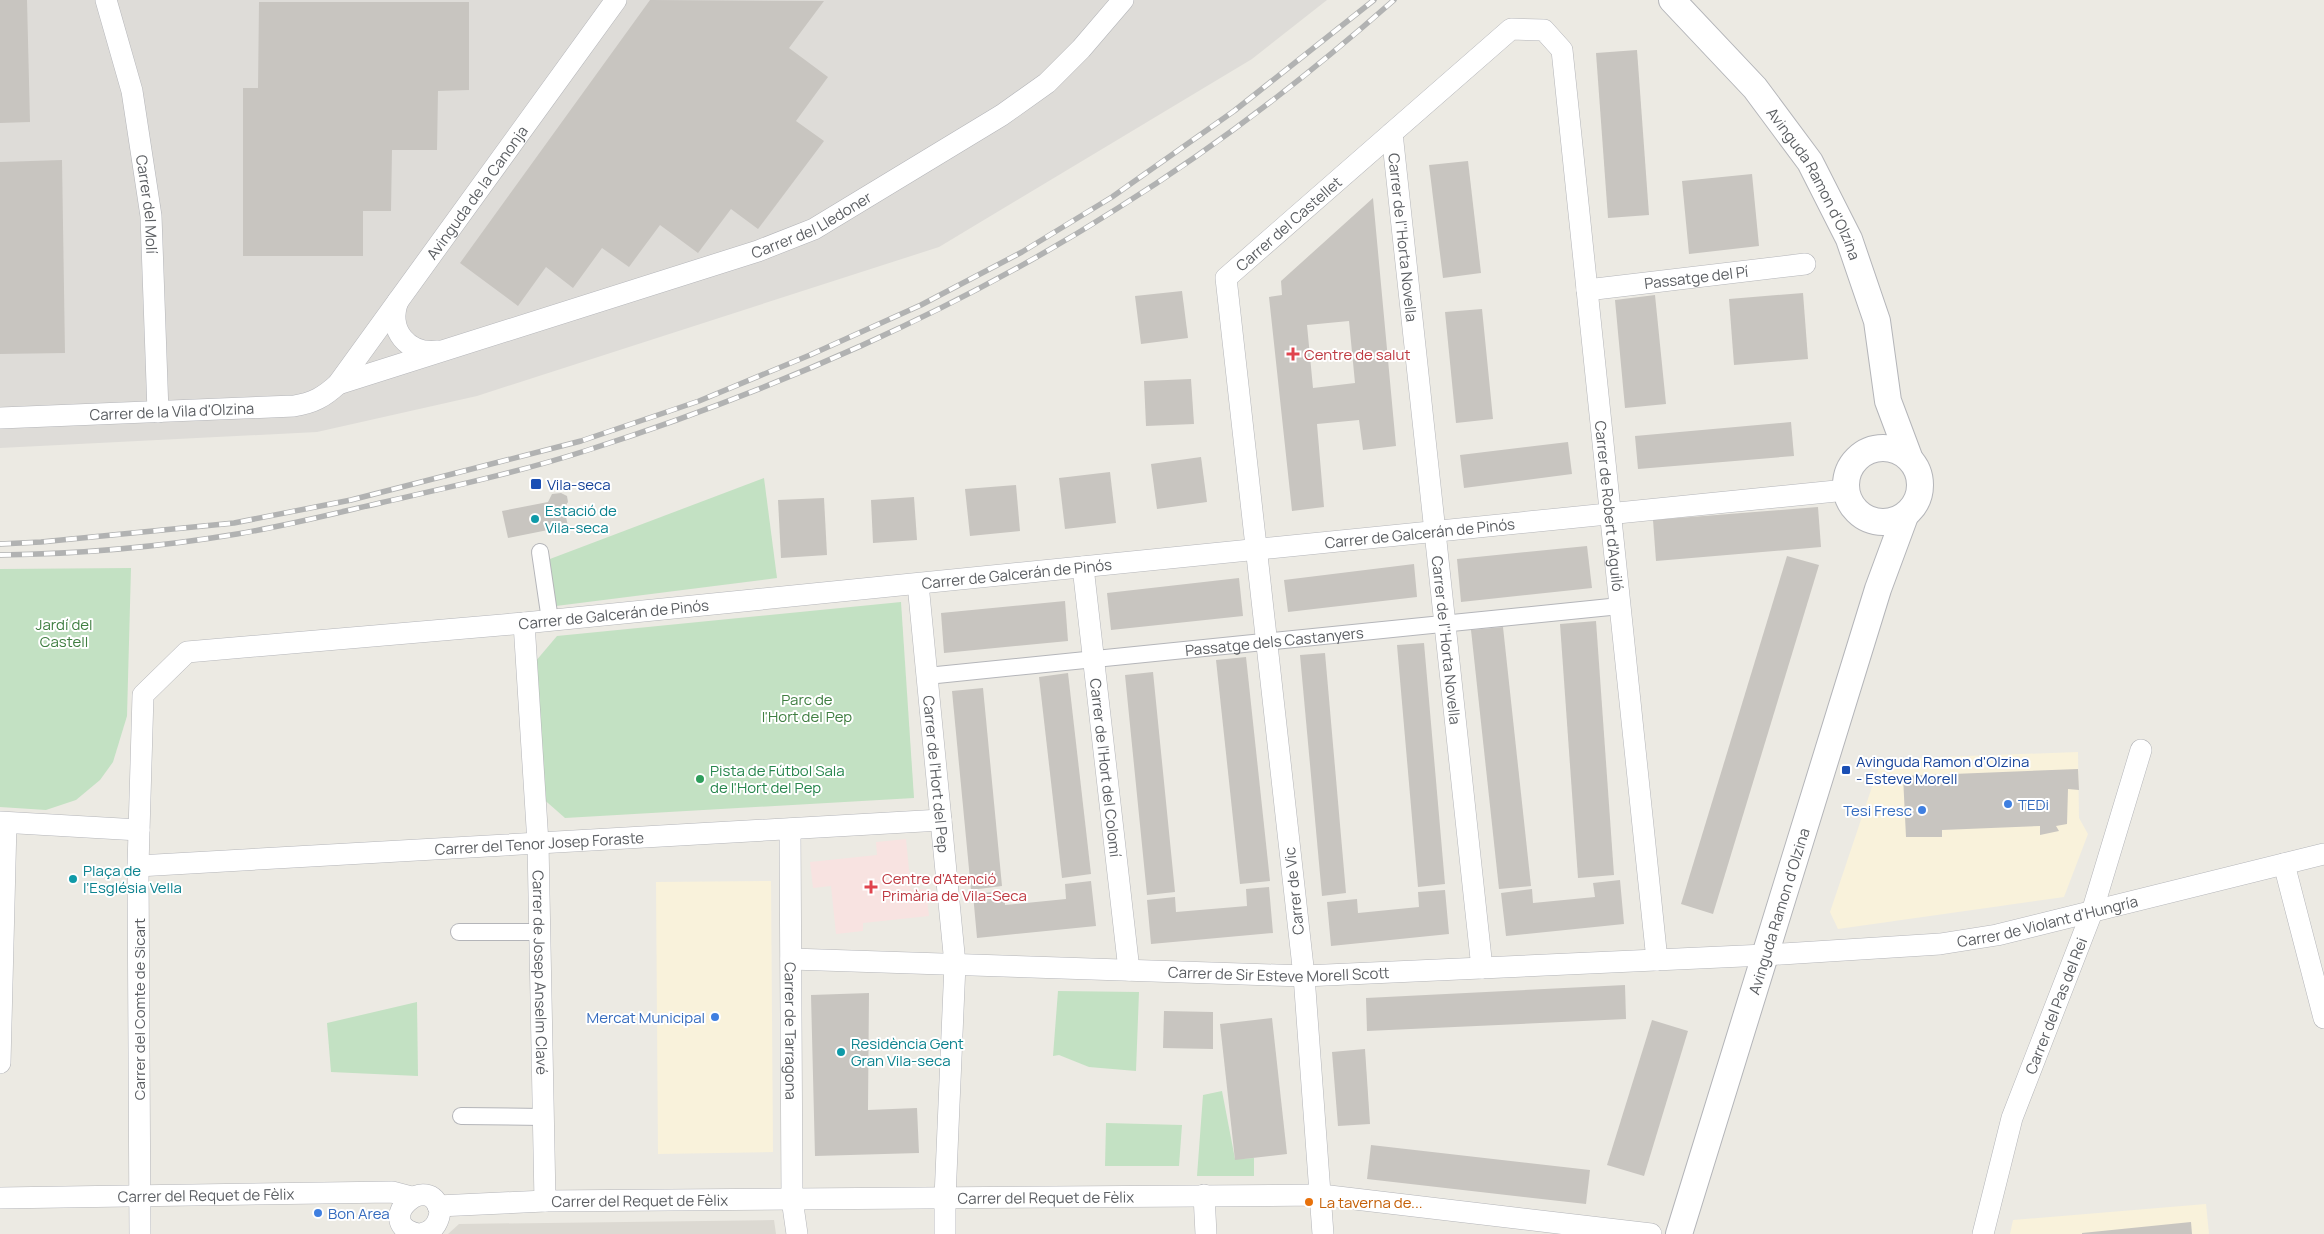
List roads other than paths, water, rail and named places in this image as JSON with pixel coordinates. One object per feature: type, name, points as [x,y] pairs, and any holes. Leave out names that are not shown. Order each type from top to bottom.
[{"type":"street","name":"Carrer del Molí","points":[[106,0],[132,91],[151,216],[158,412]]},
{"type":"street","name":"Avinguda de la Canonja","points":[[338,384],[616,0]]},
{"type":"street","name":"Carrer del Lledoner","points":[[338,384],[758,251],[814,229],[1002,115],[1047,83],[1081,49],[1123,0]]},
{"type":"street","name":"Avinguda Ramon d'Olzina","points":[[1672,0],[1755,88],[1810,162],[1849,238],[1877,321],[1888,401],[1909,457]]},
{"type":"street","name":"Carrer del Castellet","points":[[1255,549],[1226,278],[1511,29],[1544,30],[1562,50]]},
{"type":"street","name":"Carrer de Robert d'Aguiló","points":[[1562,50],[1657,960]]},
{"type":"street","name":"Carrer de l''Horta Novella","points":[[1392,133],[1482,968]]},
{"type":"street","name":"Passatge del Pí","points":[[1587,290],[1805,264]]},
{"type":"street","name":"Carrer del Lledoner","points":[[400,298],[394,318],[402,339],[420,351],[445,350]]},
{"type":"street","name":"Carrer de la Vila d'Olzina","points":[[0,418],[294,406],[310,404],[325,396],[338,384]]},
{"type":"street","name":"Avinguda Ramon d'Olzina","points":[[1871,449],[1882,426],[1888,401]]},
{"type":"street","points":[[1891,448],[1909,457],[1919,471],[1921,487],[1916,503],[1905,516],[1886,523],[1866,519],[1852,507],[1846,490],[1846,477],[1851,465],[1859,456],[1871,449],[1891,448]]},
{"type":"street","name":"Carrer de Galcerán de Pinós","points":[[187,652],[524,623],[1846,490]]},
{"type":"street","name":"Avinguda Ramon d'Olzina","points":[[1679,1234],[1878,589],[1905,516]]},
{"type":"street","name":"Avinguda Ramon d'Olzina","points":[[1866,519],[1877,550],[1878,589]]},
{"type":"street","name":"Carrer de Vic","points":[[1255,549],[1304,976],[1323,1234]]},
{"type":"street","points":[[540,552],[550,620]]},
{"type":"street","name":"Carrer de l'Hort del Colomí","points":[[1083,567],[1129,970]]},
{"type":"street","name":"Carrer de l'Hort del Pep","points":[[918,584],[955,964],[945,1234]]},
{"type":"street","name":"Passatge dels Castanyers","points":[[927,676],[1620,606]]},
{"type":"street","name":"Carrer de Josep Anselm Clavé","points":[[524,623],[538,843],[545,1201]]},
{"type":"street","name":"Carrer del Comte de Sicart","points":[[140,1234],[138,866],[143,695],[187,652]]},
{"type":"street","name":"Carrer del Pas del Rei","points":[[1983,1234],[2012,1118],[2092,912],[2141,750]]},
{"type":"street","name":"Carrer del Tenor Josep Foraste","points":[[138,866],[941,820]]},
{"type":"street","points":[[0,1063],[3,822],[139,830]]},
{"type":"street","name":"Carrer de Tarragona","points":[[790,829],[792,1199],[797,1234]]},
{"type":"street","name":"Carrer de Violant d'Hungría","points":[[1765,955],[1940,944],[1997,935],[2324,854]]},
{"type":"street","points":[[2284,864],[2324,1018]]},
{"type":"street","points":[[459,932],[539,932]]},
{"type":"street","name":"Carrer de Sir Esteve Morell Scott","points":[[791,959],[1304,976],[1765,955]]},
{"type":"street","points":[[460,1116],[543,1117]]},
{"type":"street","name":"Carrer del Requet de Fèlix","points":[[0,1198],[392,1192],[411,1197]]},
{"type":"street","name":"Carrer del Requet de Fèlix","points":[[438,1206],[545,1201],[1321,1194],[1651,1234]]},
{"type":"street","points":[[423,1195],[429,1197],[438,1206],[440,1212],[436,1225],[431,1230],[413,1233],[403,1224],[400,1212],[402,1206],[411,1197],[423,1195]]},
{"type":"street","points":[[1204,1196],[1206,1234]]},
{"type":"railway","points":[[0,544],[41,542],[234,523],[351,500],[581,441],[699,401],[810,355],[921,305],[1022,252],[1112,197],[1234,111],[1374,0]]},
{"type":"railway","points":[[0,555],[59,553],[149,546],[208,539],[308,520],[485,479],[562,458],[656,427],[793,375],[928,315],[1056,246],[1118,208],[1154,185],[1260,110],[1394,0]]},
{"type":"place","name":"Centre de salut","points":[[1293,354]]},
{"type":"place","name":"Vila-seca","points":[[536,484]]},
{"type":"place","name":"Estació de Vila-seca","points":[[535,519]]},
{"type":"place","name":"Avinguda Ramon d'Olzina - Esteve Morell","points":[[1846,770]]},
{"type":"place","name":"Pista de Fútbol Sala de l'Hort del Pep","points":[[700,779]]},
{"type":"place","name":"TEDi","points":[[2008,804]]},
{"type":"place","name":"Tesi Fresc","points":[[1922,810]]},
{"type":"place","name":"Plaça de l’Església Vella","points":[[73,879]]},
{"type":"place","name":"Centre d'Atenció Primària de Vila-Seca","points":[[871,887]]},
{"type":"place","name":"Mercat Municipal","points":[[715,1017]]},
{"type":"place","name":"Residència Gent Gran Vila-seca","points":[[841,1052]]},
{"type":"place","name":"La taverna de...","points":[[1309,1202]]},
{"type":"place","name":"Bon Area","points":[[318,1213]]},
{"type":"park label","name":"Jardí del Castell","points":[[64,632]]},
{"type":"park label","name":"Parc de l'Hort del Pep","points":[[807,708]]}]
